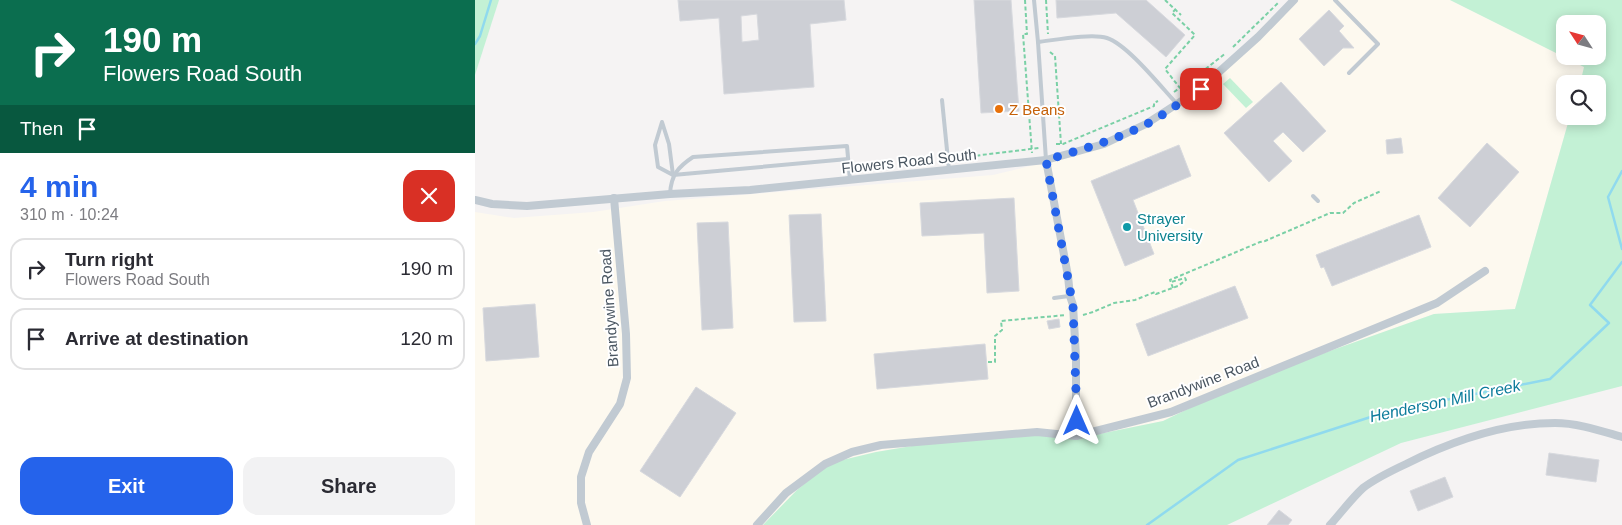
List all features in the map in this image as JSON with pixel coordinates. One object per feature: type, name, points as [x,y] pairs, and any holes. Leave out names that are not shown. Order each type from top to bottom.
[{"type":"street","name":"Flowers Road South","points":[[475,200],[499,205],[527,206],[614,198],[750,190],[1046,160],[1104,144],[1146,124],[1201,89],[1258,37],[1294,0]]},
{"type":"street","points":[[1046,160],[1073,306],[1075,326],[1076,436]]},
{"type":"street","name":"Brandywine Road","points":[[587,525],[581,503],[581,478],[589,452],[620,404],[627,378],[626,334],[614,198]]},
{"type":"street","name":"Brandywine Road","points":[[757,525],[786,493],[825,464],[852,452],[881,446],[1037,432],[1076,436],[1171,412],[1437,304],[1485,271]]},
{"type":"street","points":[[1330,525],[1363,489],[1380,477],[1459,440],[1512,428],[1556,423],[1576,425],[1622,437]]},
{"type":"lane","points":[[1035,0],[1046,160]]},
{"type":"lane","points":[[1335,0],[1378,44],[1349,73]]},
{"type":"lane","points":[[1038,42],[1096,36],[1106,38],[1126,50],[1177,104]]},
{"type":"lane","points":[[942,100],[949,170]]},
{"type":"lane","points":[[670,194],[673,175],[669,144],[662,122],[655,145],[658,167],[673,175],[848,159]]},
{"type":"lane","points":[[673,175],[678,168],[693,157],[847,146],[851,180]]},
{"type":"lane","points":[[1313,196],[1318,201]]},
{"type":"lane","points":[[1054,298],[1070,296]]},
{"type":"path","points":[[1025,0],[1027,34]]},
{"type":"path","points":[[1046,0],[1049,34]]},
{"type":"path","points":[[1165,0],[1181,15]]},
{"type":"path","points":[[1173,92],[1229,50],[1281,0]]},
{"type":"path","points":[[1176,10],[1172,13],[1195,35],[1165,69],[1180,88]]},
{"type":"path","points":[[1032,153],[1023,34],[1033,33]]},
{"type":"path","points":[[1050,52],[1055,56],[1062,145]]},
{"type":"path","points":[[1056,144],[1062,145],[1154,106],[1154,103],[1158,101]]},
{"type":"path","points":[[957,158],[1040,148]]},
{"type":"path","points":[[1171,282],[1170,280],[1259,242],[1265,242],[1330,213],[1343,213],[1354,203],[1381,191]]},
{"type":"path","points":[[1083,315],[1114,303],[1135,300],[1155,292],[1156,294],[1178,286],[1186,280],[1185,278],[1171,282]]},
{"type":"path","points":[[1171,282],[1173,288]]},
{"type":"path","points":[[988,362],[995,362],[995,336],[1002,330],[1001,321],[1069,315]]},
{"type":"shaded area","points":[[1289,0],[1450,0],[1556,53],[1556,65],[1581,65],[1585,67],[1583,75],[1556,75],[1556,125],[1567,125],[1515,309],[1434,314],[1248,380],[1163,421],[1094,435],[1038,433],[942,441],[876,452],[830,463],[797,490],[763,525],[475,525],[475,212],[514,218],[593,212],[665,201],[993,175],[1079,154],[1187,103]]},
{"type":"green space","points":[[475,0],[499,0],[475,75]]},
{"type":"green space","points":[[1450,0],[1622,0],[1622,386],[1401,443],[1227,525],[763,525],[797,490],[830,463],[876,452],[942,441],[1038,433],[1094,435],[1163,421],[1248,380],[1434,314],[1515,309],[1567,125],[1606,125],[1606,75],[1582,75],[1584,67],[1580,65],[1606,65],[1606,15],[1556,15],[1556,53]]},
{"type":"green space","points":[[1230,78],[1253,102],[1246,108],[1223,84]]},
{"type":"building","points":[[678,0],[844,0],[846,20],[810,24],[814,87],[724,94],[719,18],[680,21]],"holes":[[[757,14],[759,40],[742,42],[741,16]]]},
{"type":"building","points":[[974,0],[1011,0],[1019,111],[981,113]]},
{"type":"building","points":[[1056,0],[1146,0],[1185,35],[1166,57],[1116,13],[1057,18]]},
{"type":"building","points":[[1329,10],[1344,26],[1339,31],[1354,48],[1343,48],[1324,66],[1299,39]]},
{"type":"building","points":[[1281,82],[1326,131],[1303,152],[1283,132],[1273,141],[1292,161],[1269,182],[1224,133]]},
{"type":"building","points":[[1401,138],[1403,153],[1387,154],[1386,140]]},
{"type":"building","points":[[1487,143],[1519,172],[1470,227],[1438,198]]},
{"type":"building","name":"Strayer University","points":[[1179,145],[1191,176],[1133,200],[1154,254],[1125,266],[1091,181]]},
{"type":"building","points":[[1014,198],[1019,291],[987,293],[984,233],[922,236],[920,203]]},
{"type":"building","points":[[821,214],[826,321],[794,322],[789,215]]},
{"type":"building","points":[[1419,215],[1431,247],[1332,286],[1324,267],[1321,268],[1316,255]]},
{"type":"building","points":[[728,222],[733,328],[702,330],[697,223]]},
{"type":"building","points":[[1235,286],[1248,318],[1148,356],[1136,324]]},
{"type":"building","points":[[535,304],[539,357],[486,361],[483,308]]},
{"type":"building","points":[[1059,319],[1060,327],[1049,329],[1047,321]]},
{"type":"building","points":[[985,344],[988,379],[877,389],[874,354]]},
{"type":"building","points":[[696,387],[736,413],[680,497],[640,471]]},
{"type":"building","points":[[1549,453],[1599,460],[1596,482],[1546,475]]},
{"type":"building","points":[[1445,477],[1453,497],[1418,511],[1410,491]]},
{"type":"building","points":[[1279,510],[1292,520],[1288,525],[1267,525]]},
{"type":"waterway","points":[[475,44],[480,36],[491,0]]},
{"type":"waterway","name":"Henderson Mill Creek","points":[[1622,171],[1608,197],[1622,249]]},
{"type":"waterway","name":"Henderson Mill Creek","points":[[1147,525],[1238,460],[1386,412],[1550,379],[1609,323],[1590,305],[1622,262]]},
{"type":"place","name":"Z Beans","points":[[999,109]]},
{"type":"place","name":"Strayer University","points":[[1127,227]]},
{"type":"route","points":[[1077,421],[1074,314],[1046,160],[1104,144],[1146,124],[1201,89]]}]
